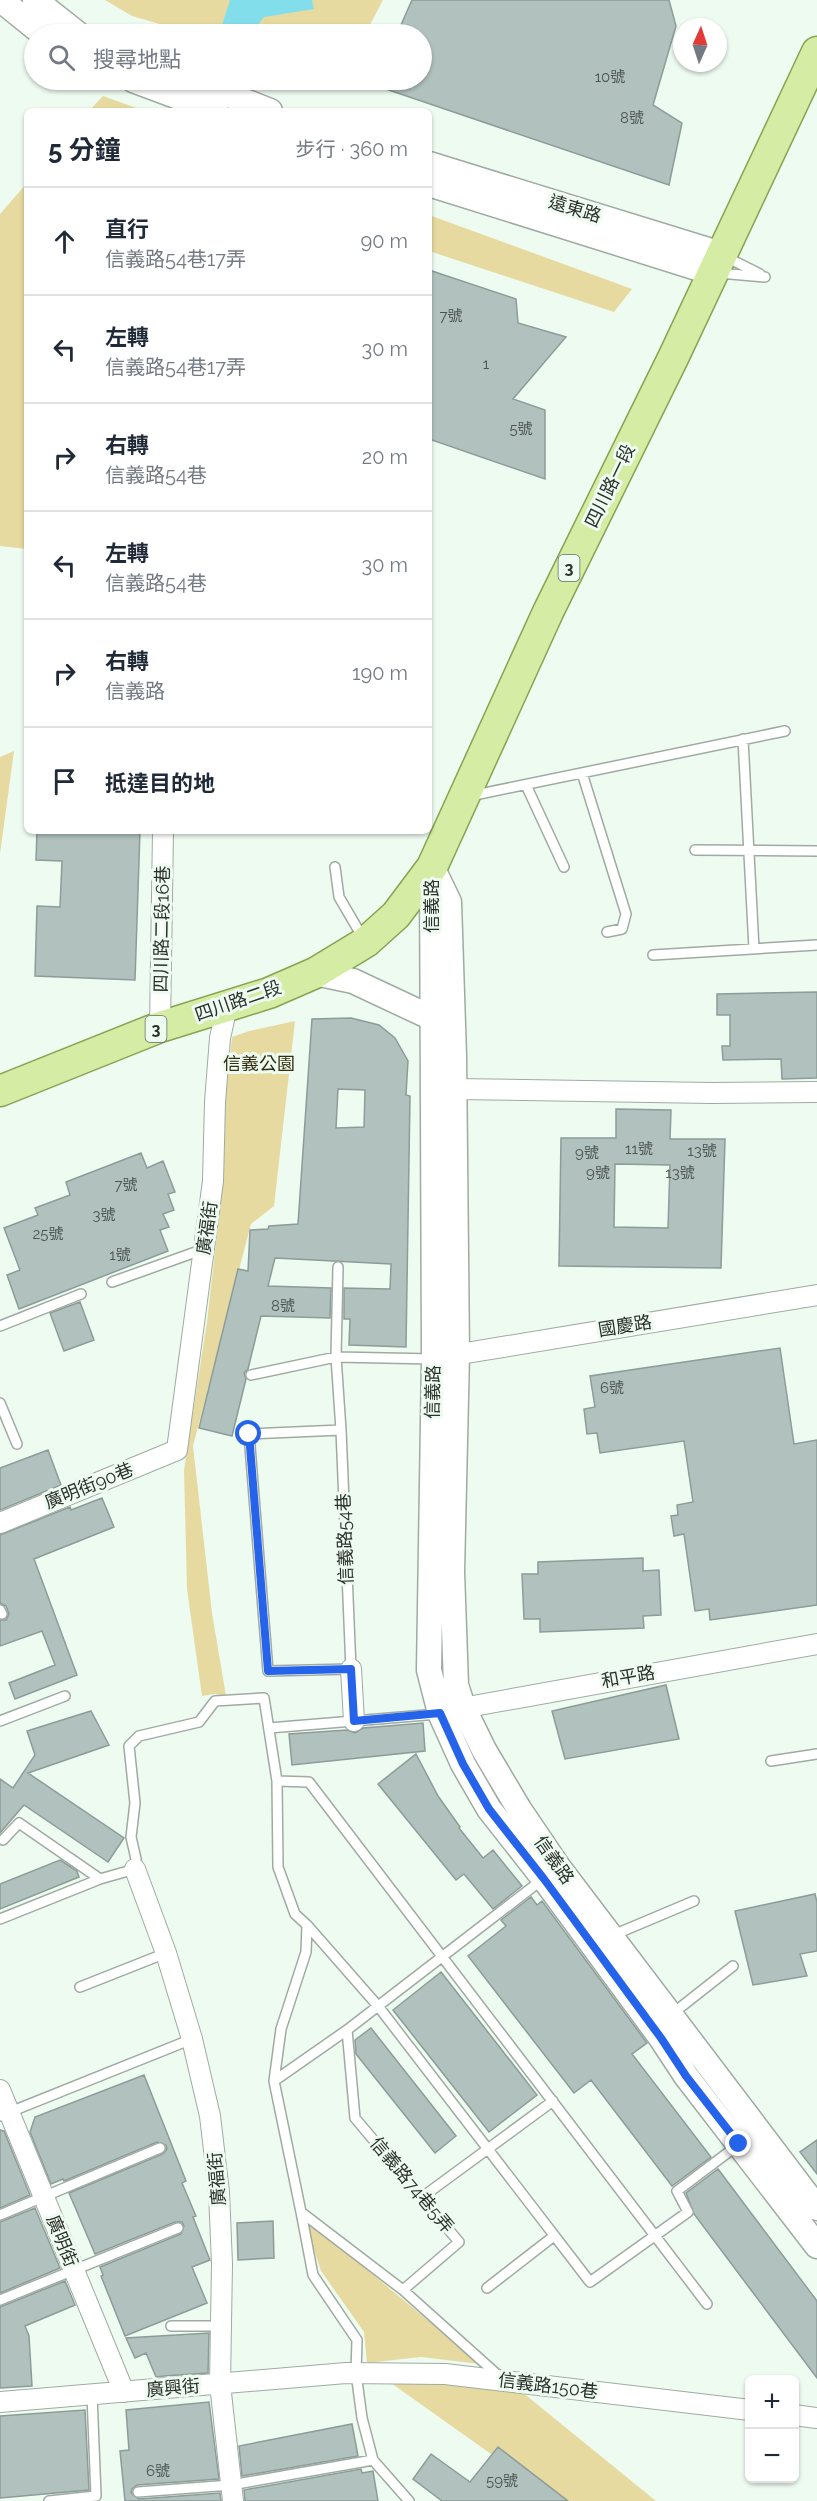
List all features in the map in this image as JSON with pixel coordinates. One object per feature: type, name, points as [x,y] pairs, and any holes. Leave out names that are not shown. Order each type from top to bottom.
[{"type":"main road","name":"四川路一段","points":[[396,915],[432,867],[548,612],[817,52]]},
{"type":"main road","name":"四川路二段","points":[[0,1091],[160,1027],[268,993],[315,973],[366,942],[396,915]]},
{"type":"street","points":[[1,0],[31,24]]},
{"type":"street","points":[[35,0],[65,24]]},
{"type":"street","points":[[160,90],[208,108]]},
{"type":"street","points":[[216,90],[262,108]]},
{"type":"street","name":"遠東路","points":[[432,165],[717,263]]},
{"type":"street","name":"遠東路","points":[[432,185],[717,263]]},
{"type":"street","name":"四川路二段16巷","points":[[160,1027],[163,834]]},
{"type":"street","name":"信義路","points":[[432,867],[432,1018],[456,1685],[463,1707],[489,1760],[519,1809],[551,1873],[686,2076],[816,2242]]},
{"type":"street","name":"信義路","points":[[432,867],[449,902],[454,1056],[445,1356],[429,1670],[440,1713],[463,1764],[489,1809],[611,1936],[817,2208]]},
{"type":"street","points":[[315,973],[352,981],[432,1018],[442,1030],[454,1056]]},
{"type":"street","name":"廣福街","points":[[177,1450],[213,1181],[215,1102],[220,1038],[227,1006]]},
{"type":"street","points":[[454,1089],[712,1093],[817,1092]]},
{"type":"street","name":"國慶路","points":[[445,1356],[817,1295]]},
{"type":"street","name":"廣明街90巷","points":[[0,1523],[177,1450]]},
{"type":"street","name":"和平路","points":[[440,1713],[817,1644]]},
{"type":"street","name":"信義路54巷","points":[[351,1669],[354,1721]]},
{"type":"street","name":"廣福街","points":[[135,1869],[166,1953],[192,2039],[210,2116],[219,2192],[222,2264],[220,2384],[232,2493]]},
{"type":"street","name":"廣明街","points":[[0,2090],[5,2114],[44,2198],[124,2392]]},
{"type":"street","name":"信義路150巷","points":[[351,2373],[446,2374],[745,2409]]},
{"type":"street","name":"廣興街","points":[[0,2402],[351,2373]]},
{"type":"street","points":[[799,2416],[817,2418]]},
{"type":"lane","points":[[463,798],[785,731]]},
{"type":"lane","points":[[742,740],[754,949]]},
{"type":"lane","points":[[582,773],[626,914],[622,929],[607,932]]},
{"type":"lane","points":[[526,785],[564,867]]},
{"type":"lane","points":[[694,850],[817,851]]},
{"type":"lane","points":[[335,867],[339,897],[366,942]]},
{"type":"lane","points":[[652,955],[817,945]]},
{"type":"lane","points":[[112,1282],[204,1249]]},
{"type":"lane","name":"信義路54巷","points":[[338,1267],[336,1357],[351,1669]]},
{"type":"lane","points":[[0,1326],[81,1294]]},
{"type":"lane","points":[[251,1375],[336,1357],[445,1356]]},
{"type":"lane","points":[[0,1403],[17,1444]]},
{"type":"lane","points":[[341,1430],[249,1434],[268,1671],[351,1669]]},
{"type":"lane","points":[[0,1722],[65,1696]]},
{"type":"lane","points":[[0,1919],[100,1880],[135,1869],[136,1859],[131,1837],[135,1803],[129,1746],[139,1736],[199,1722],[215,1701],[264,1698],[277,1781],[278,1867],[295,1914],[378,2006],[590,2282],[688,2212],[677,2191],[739,2144]]},
{"type":"lane","points":[[269,1728],[440,1713]]},
{"type":"lane","points":[[771,1761],[817,1754]]},
{"type":"lane","points":[[277,1781],[309,1782],[707,2304]]},
{"type":"lane","points":[[3,1840],[19,1824],[100,1880]]},
{"type":"lane","points":[[274,2082],[347,2030],[551,1873]]},
{"type":"lane","points":[[611,1936],[694,1901]]},
{"type":"lane","points":[[307,1925],[306,1952],[281,2029],[274,2082],[313,2275],[357,2340],[351,2373],[373,2460],[409,2501]]},
{"type":"lane","points":[[80,1987],[166,1953]]},
{"type":"lane","points":[[672,2014],[733,1966]]},
{"type":"lane","name":"信義路74巷5弄","points":[[347,2030],[356,2118],[459,2242],[403,2290]]},
{"type":"lane","points":[[5,2114],[192,2039]]},
{"type":"lane","points":[[421,2198],[553,2101]]},
{"type":"lane","points":[[0,2215],[160,2148]]},
{"type":"lane","points":[[301,2212],[403,2290],[505,2381]]},
{"type":"lane","points":[[0,2300],[178,2228]]},
{"type":"lane","points":[[487,2288],[554,2235]]},
{"type":"lane","points":[[171,2326],[221,2326]]},
{"type":"lane","points":[[49,2501],[96,2496],[92,2395]]},
{"type":"lane","points":[[138,2492],[232,2493],[373,2460]]},
{"type":"green space","points":[[105,0],[383,0],[370,24],[160,24],[132,16]]},
{"type":"green space","points":[[103,96],[137,108],[92,108]]},
{"type":"green space","points":[[24,186],[24,549],[0,546],[0,214]]},
{"type":"green space","points":[[432,216],[632,289],[614,312],[432,252]]},
{"type":"green space","points":[[14,751],[0,854],[0,757]]},
{"type":"green space","name":"信義公園","points":[[295,1021],[274,1206],[251,1224],[193,1446],[212,1613],[226,1696],[215,1694],[202,1696],[187,1589],[184,1470],[207,1322],[224,1173],[222,1134],[232,1037]]},
{"type":"green space","points":[[303,2216],[480,2364],[421,2357],[367,2363],[364,2332],[321,2271]]},
{"type":"green space","points":[[429,2382],[522,2392],[656,2501],[557,2501],[391,2383]]},
{"type":"water","points":[[230,0],[312,0],[314,9],[264,17],[259,24],[222,24]]},
{"type":"building","points":[[412,0],[669,0],[674,18],[673,36],[653,105],[682,123],[669,185],[389,90],[432,90],[432,24],[401,24]]},
{"type":"building","points":[[432,271],[516,299],[518,323],[566,337],[513,399],[545,410],[545,479],[432,440]]},
{"type":"building","points":[[37,834],[140,834],[135,980],[35,976],[37,906],[60,907],[62,861],[36,860]]},
{"type":"building","points":[[817,992],[817,1078],[782,1079],[781,1059],[723,1060],[722,1046],[730,1046],[730,1015],[717,1015],[717,994]]},
{"type":"building","points":[[351,1018],[379,1025],[395,1038],[408,1061],[406,1095],[410,1096],[406,1347],[349,1345],[350,1319],[344,1319],[344,1288],[390,1289],[391,1264],[275,1258],[268,1286],[331,1288],[330,1318],[261,1316],[248,1369],[244,1373],[246,1379],[232,1436],[199,1428],[238,1269],[248,1271],[250,1230],[298,1224],[312,1019]],"holes":[[[338,1089],[365,1090],[364,1127],[336,1128]]]},
{"type":"building","points":[[616,1109],[671,1110],[670,1139],[725,1139],[721,1268],[559,1266],[561,1138],[616,1138]],"holes":[[[615,1164],[670,1165],[668,1228],[614,1227]]]},
{"type":"building","points":[[141,1153],[147,1168],[163,1161],[175,1192],[168,1194],[174,1210],[163,1214],[169,1227],[160,1230],[168,1251],[19,1309],[7,1275],[20,1270],[4,1228],[38,1215],[35,1208],[70,1195],[66,1182]]},
{"type":"building","points":[[80,1302],[94,1340],[64,1351],[50,1313]]},
{"type":"building","points":[[780,1348],[794,1444],[817,1440],[817,1605],[710,1620],[709,1609],[695,1611],[684,1534],[674,1536],[671,1516],[678,1515],[677,1505],[693,1502],[684,1441],[600,1453],[597,1433],[587,1434],[584,1409],[595,1407],[590,1376]]},
{"type":"building","points":[[48,1450],[61,1485],[0,1510],[0,1468]]},
{"type":"building","points":[[102,1498],[114,1527],[34,1559],[77,1675],[15,1699],[9,1683],[55,1665],[42,1631],[0,1646],[0,1620],[6,1620],[9,1614],[6,1606],[0,1603],[0,1535],[70,1507],[71,1510]]},
{"type":"building","points":[[643,1558],[643,1571],[659,1570],[661,1615],[643,1616],[644,1628],[540,1632],[540,1619],[524,1619],[522,1574],[538,1574],[538,1562]]},
{"type":"building","points":[[666,1685],[679,1739],[565,1759],[552,1711]]},
{"type":"building","points":[[91,1711],[109,1745],[28,1773],[124,1838],[108,1862],[24,1805],[0,1833],[0,1779],[13,1788],[35,1755],[27,1731]]},
{"type":"building","points":[[423,1723],[425,1751],[292,1765],[289,1734],[347,1730],[355,1733],[363,1728]]},
{"type":"building","points":[[416,1754],[438,1796],[459,1828],[483,1858],[493,1850],[522,1886],[493,1909],[464,1874],[456,1880],[378,1784]]},
{"type":"building","points":[[60,1860],[77,1871],[79,1877],[0,1909],[0,1884]]},
{"type":"building","points":[[815,1894],[817,1951],[800,1954],[807,1976],[753,1985],[735,1911]]},
{"type":"building","points":[[531,1897],[537,1905],[542,1901],[647,2043],[632,2054],[711,2157],[672,2186],[591,2080],[574,2093],[468,1956],[506,1926],[501,1920]]},
{"type":"building","points":[[441,1972],[537,2095],[489,2132],[393,2010]]},
{"type":"building","points":[[371,2028],[456,2136],[435,2153],[356,2054],[355,2040]]},
{"type":"building","points":[[144,2075],[186,2181],[182,2183],[196,2216],[193,2217],[210,2260],[192,2267],[207,2303],[125,2336],[101,2276],[103,2275],[100,2267],[181,2234],[184,2226],[182,2222],[175,2222],[95,2254],[69,2193],[163,2154],[167,2149],[166,2145],[157,2142],[64,2181],[63,2179],[51,2184],[30,2132],[35,2117]]},
{"type":"building","points":[[0,2130],[4,2131],[30,2195],[0,2208]]},
{"type":"building","points":[[817,2140],[817,2174],[800,2152]]},
{"type":"building","points":[[718,2169],[817,2301],[817,2378],[694,2214],[686,2193]]},
{"type":"building","points":[[35,2208],[60,2268],[0,2293],[0,2222]]},
{"type":"building","points":[[273,2221],[274,2258],[238,2260],[237,2223]]},
{"type":"building","points":[[65,2281],[75,2305],[25,2326],[29,2336],[32,2386],[0,2388],[0,2307]]},
{"type":"building","points":[[209,2333],[208,2373],[156,2377],[146,2353],[135,2358],[126,2338]]},
{"type":"building","points":[[209,2402],[219,2479],[137,2485],[131,2493],[139,2499],[220,2493],[221,2501],[125,2501],[120,2451],[129,2450],[126,2410]]},
{"type":"building","points":[[85,2410],[89,2490],[0,2498],[0,2416]]},
{"type":"building","points":[[352,2424],[358,2456],[242,2476],[239,2446]]},
{"type":"building","points":[[498,2447],[568,2501],[442,2501],[413,2479],[431,2454],[470,2482]]},
{"type":"building","points":[[361,2469],[362,2473],[373,2471],[378,2501],[245,2501],[244,2490]]},
{"type":"route","points":[[249,1434],[268,1671],[351,1669],[354,1721],[440,1713],[463,1764],[489,1809],[544,1879],[661,2038],[686,2076],[739,2144]]}]
